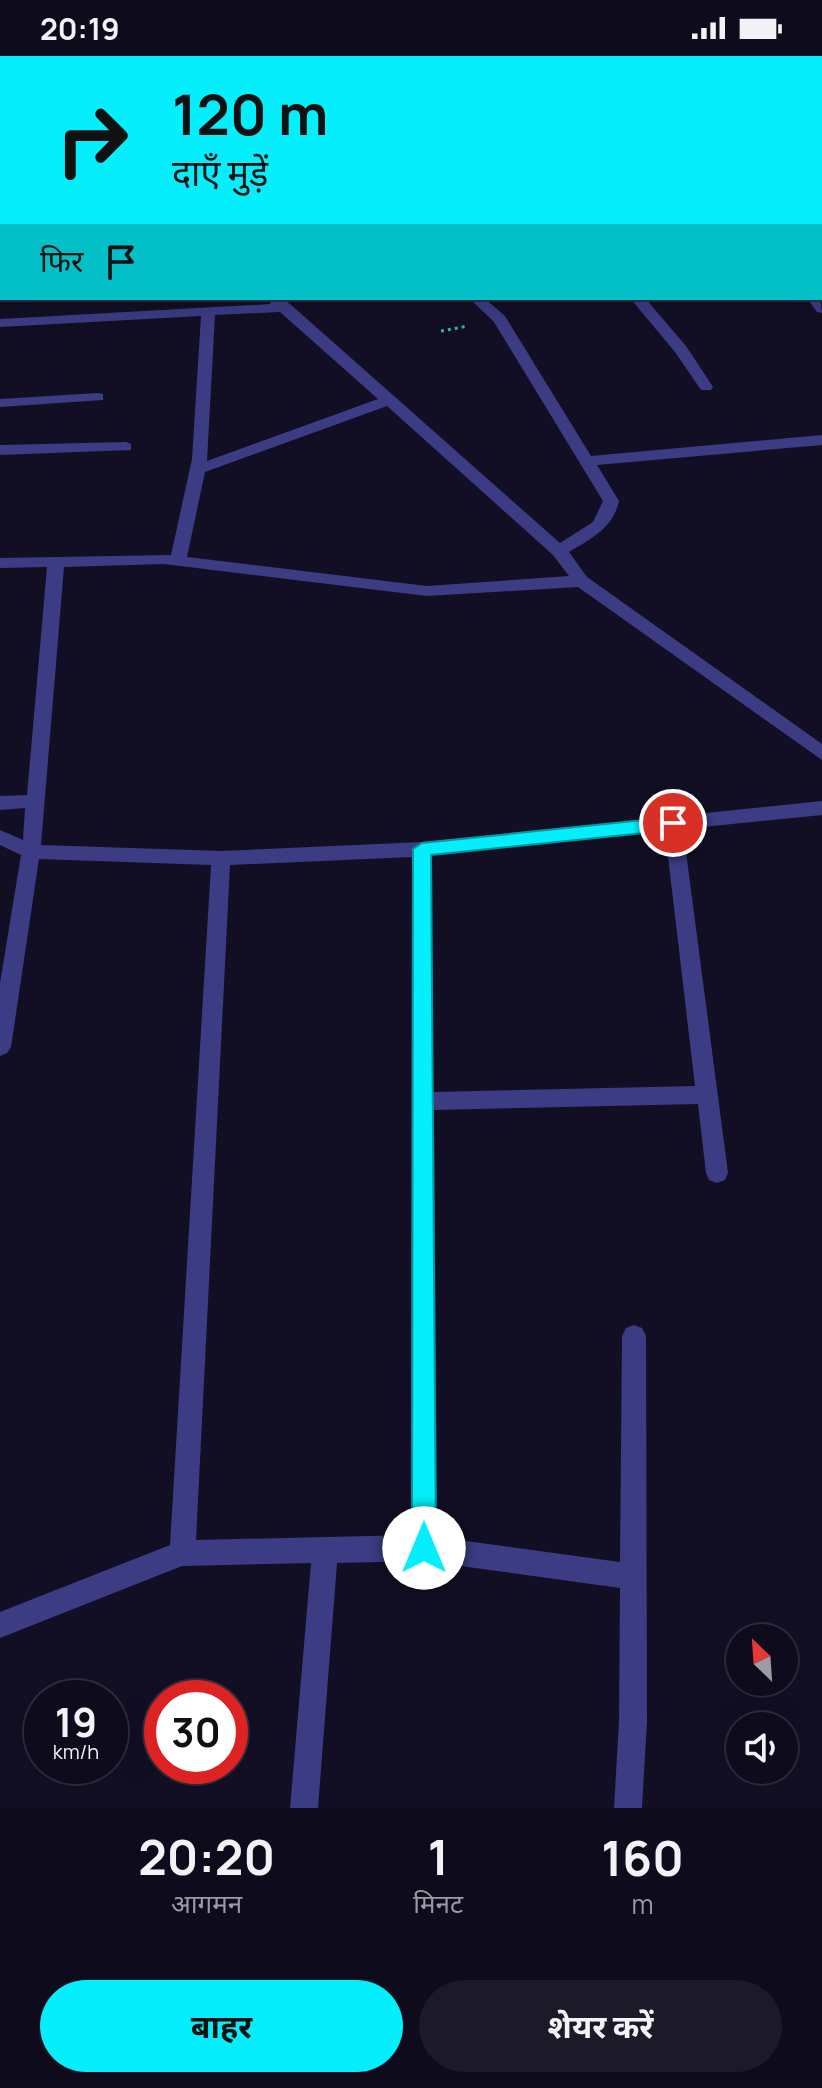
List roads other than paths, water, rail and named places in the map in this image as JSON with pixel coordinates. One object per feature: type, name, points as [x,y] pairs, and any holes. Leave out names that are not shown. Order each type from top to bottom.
[{"type":"street","points":[[478,300],[500,319],[611,501],[609,514],[603,523],[559,551]]},
{"type":"street","points":[[639,300],[681,349],[706,387]]},
{"type":"street","points":[[0,323],[208,311],[279,303],[559,551],[581,581],[822,753]]},
{"type":"street","points":[[178,561],[197,470],[208,311]]},
{"type":"street","points":[[0,403],[98,397]]},
{"type":"street","points":[[197,470],[390,400]]},
{"type":"street","points":[[588,461],[822,440]]},
{"type":"street","points":[[0,450],[126,447]]},
{"type":"street","points":[[0,563],[178,561],[427,591],[581,581]]},
{"type":"street","points":[[0,1047],[31,852],[56,562]]},
{"type":"street","points":[[0,803],[35,801]]},
{"type":"street","points":[[0,837],[31,852],[221,858],[422,849],[822,808]]},
{"type":"street","points":[[673,823],[717,1173]]},
{"type":"street","points":[[422,849],[424,1548]]},
{"type":"street","points":[[182,1553],[221,858]]},
{"type":"street","points":[[423,1101],[708,1095]]},
{"type":"street","points":[[628,1808],[633,1721],[634,1336]]},
{"type":"street","points":[[0,1625],[182,1553],[424,1548],[633,1577]]},
{"type":"street","points":[[304,1808],[325,1551]]}]
